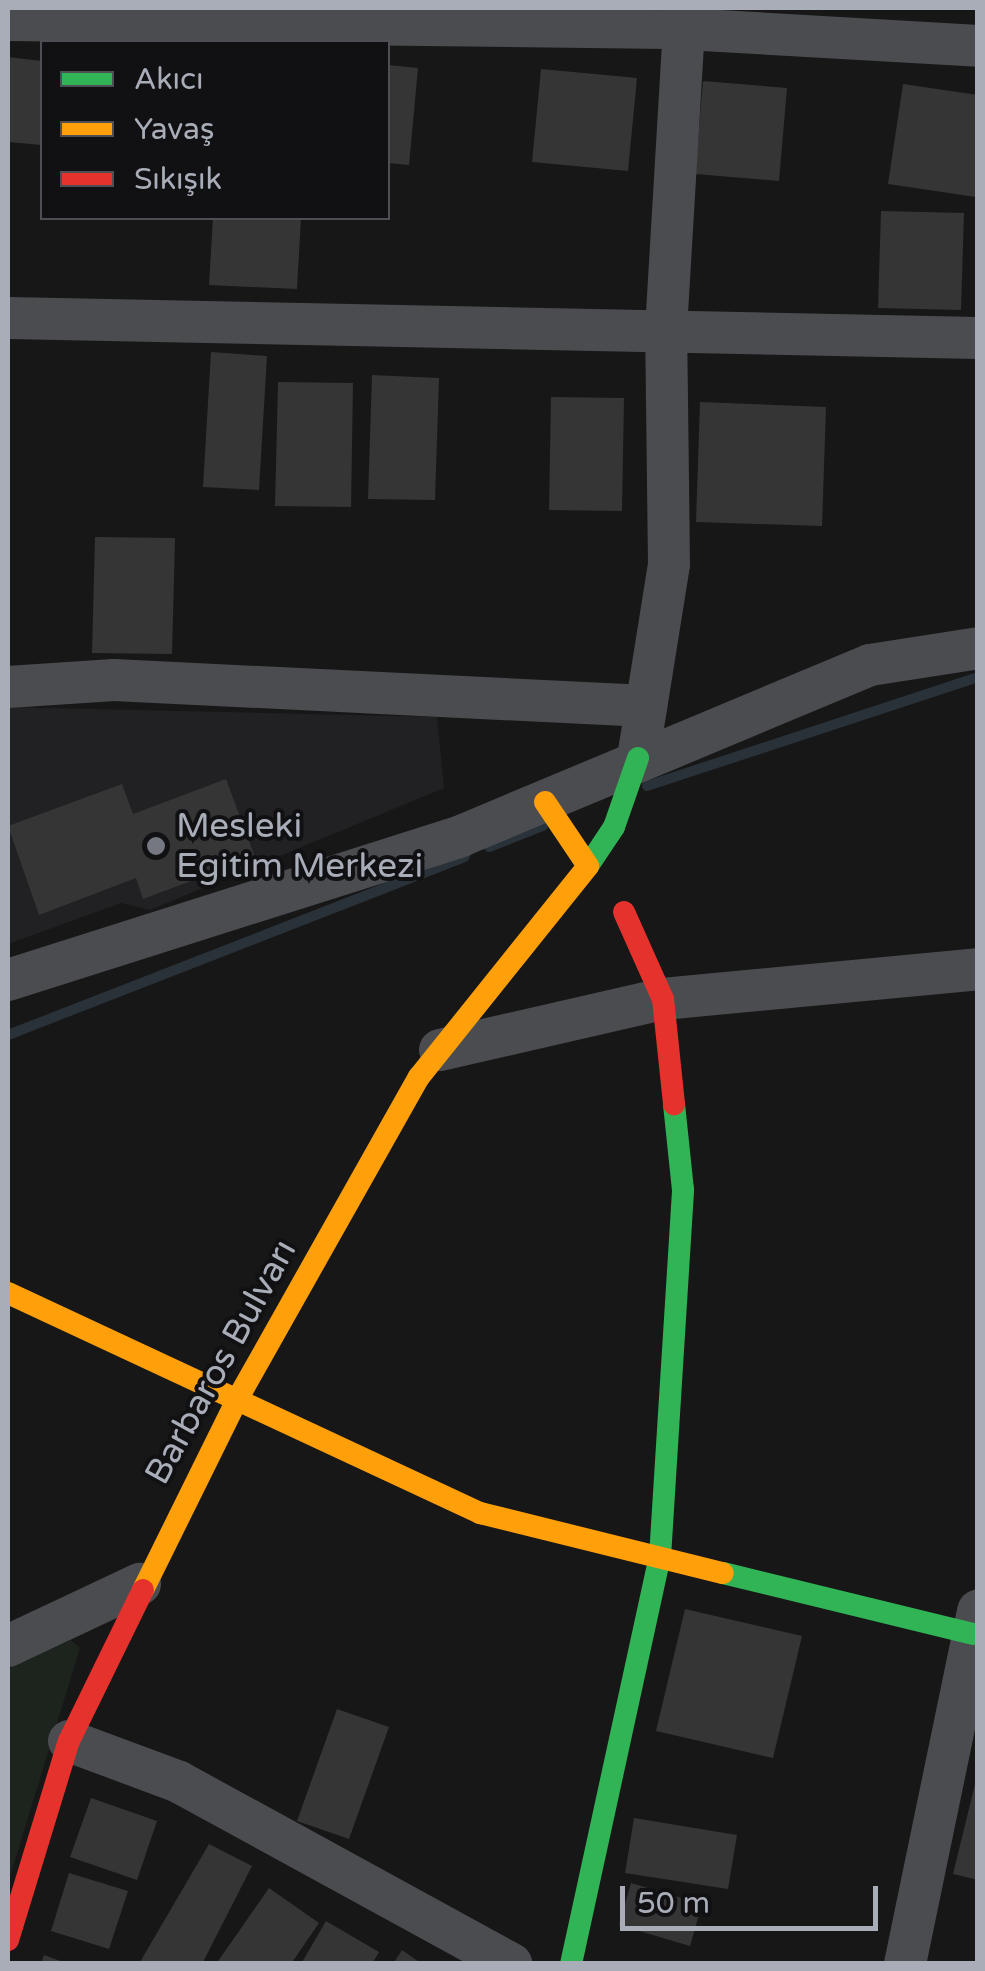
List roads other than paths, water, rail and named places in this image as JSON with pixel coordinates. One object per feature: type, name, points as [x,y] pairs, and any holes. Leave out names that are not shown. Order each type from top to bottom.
[{"type":"street","points":[[636,767],[669,564],[666,330],[686,18]]},
{"type":"street","points":[[8,20],[686,18],[978,46]]},
{"type":"street","points":[[8,318],[978,338]]},
{"type":"street","points":[[8,980],[549,808],[870,665],[978,648]]},
{"type":"street","points":[[8,688],[133,681],[646,706]]},
{"type":"street","name":"Barbaros Bulvarı","points":[[8,1940],[68,1742],[140,1584],[238,1398],[440,1050],[588,866],[614,827],[636,767]]},
{"type":"street","points":[[549,808],[588,866]]},
{"type":"street","points":[[571,1964],[660,1558],[682,1190],[663,999],[624,912]]},
{"type":"street","points":[[440,1050],[663,999],[978,969]]},
{"type":"street","points":[[8,1294],[480,1514],[660,1558],[975,1622],[904,1964]]},
{"type":"street","points":[[8,1646],[140,1584]]},
{"type":"street","points":[[68,1742],[178,1782],[512,1964]]},
{"type":"waterway","points":[[647,786],[978,677]]},
{"type":"waterway","points":[[489,847],[543,826]]},
{"type":"waterway","points":[[8,1035],[464,857]]},
{"type":"place","name":"Mesleki Egitim Merkezi","points":[[156,846]]}]
